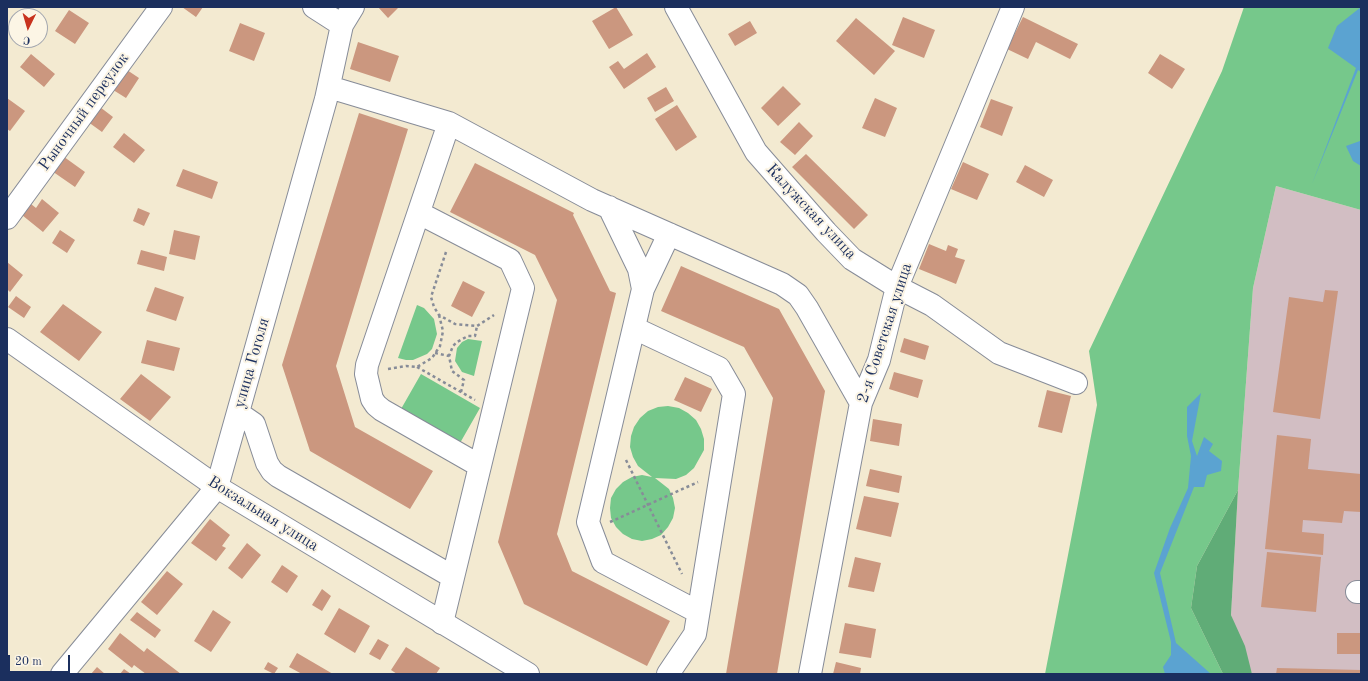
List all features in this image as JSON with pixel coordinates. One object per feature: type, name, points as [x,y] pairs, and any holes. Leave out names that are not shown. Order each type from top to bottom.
[{"type":"street","name":"Рыночный переулок","points":[[7,218],[161,7]]},
{"type":"street","points":[[314,7],[348,16]]},
{"type":"street","name":"Калужская улица","points":[[676,7],[756,152],[826,232],[852,259],[897,287],[932,305],[999,353],[1076,383]]},
{"type":"street","name":"2-я Советская улица","points":[[810,674],[860,402],[879,360],[897,287],[1013,7]]},
{"type":"street","name":"улица Гоголя","points":[[62,674],[217,487],[348,16]]},
{"type":"street","points":[[329,87],[449,123],[609,207],[782,284],[798,295],[860,402]]},
{"type":"street","points":[[449,123],[367,365],[366,374],[372,398],[376,405],[382,410],[480,466]]},
{"type":"street","points":[[609,207],[639,269],[643,290]]},
{"type":"street","points":[[418,213],[510,260],[523,288],[442,623]]},
{"type":"street","points":[[669,234],[643,290],[588,515],[590,531],[603,562],[699,610]]},
{"type":"street","points":[[634,328],[715,365],[724,374],[732,387],[734,394],[695,634],[668,674]]},
{"type":"street","name":"Вокзальная улица","points":[[7,339],[217,487],[528,674]]},
{"type":"street","points":[[238,413],[254,424],[267,463],[272,471],[278,476],[453,577]]},
{"type":"path","points":[[417,367],[432,358],[440,346],[443,331],[439,315],[434,307],[431,297],[453,230]]},
{"type":"path","points":[[439,315],[455,324],[477,326],[501,310]]},
{"type":"path","points":[[461,392],[464,380],[452,371],[449,356],[457,342],[468,336],[474,336],[477,326]]},
{"type":"path","points":[[435,353],[449,356]]},
{"type":"path","points":[[366,374],[406,366],[417,367],[494,411]]},
{"type":"path","points":[[603,452],[624,458],[699,610]]},
{"type":"path","points":[[590,531],[700,481],[720,484]]},
{"type":"shaded area","points":[[1276,186],[1361,210],[1361,674],[1252,674],[1231,615],[1238,490],[1253,288]]},
{"type":"green space","points":[[1244,7],[1361,7],[1361,210],[1276,186],[1253,288],[1238,490],[1197,566],[1191,608],[1223,674],[1045,674],[1097,405],[1089,351],[1222,71]]},
{"type":"green space","points":[[417,305],[424,308],[434,319],[437,334],[432,349],[427,354],[413,360],[398,358]]},
{"type":"green space","points":[[468,339],[482,341],[474,376],[462,372],[455,361],[457,348],[462,342]]},
{"type":"green space","points":[[421,374],[480,408],[460,443],[401,409]]},
{"type":"green space","points":[[668,406],[679,408],[696,420],[704,439],[704,450],[694,468],[686,475],[676,479],[655,478],[669,489],[675,508],[673,518],[661,535],[642,541],[632,539],[623,534],[616,527],[611,518],[611,498],[616,489],[623,482],[632,477],[642,475],[652,477],[638,466],[633,457],[630,447],[631,436],[634,427],[640,418],[648,411],[658,407]]},
{"type":"green space","points":[[1238,490],[1231,615],[1245,646],[1252,674],[1223,674],[1191,608],[1197,566]]},
{"type":"water","points":[[1361,7],[1361,72],[1358,70],[1312,184],[1356,68],[1328,48],[1337,26]]},
{"type":"water","points":[[1361,138],[1361,166],[1353,161],[1346,146],[1360,141]]},
{"type":"water","points":[[1201,393],[1192,441],[1197,456],[1204,437],[1213,444],[1209,451],[1222,461],[1221,471],[1207,475],[1204,487],[1194,487],[1160,573],[1176,643],[1211,674],[1165,674],[1163,667],[1171,655],[1171,642],[1154,573],[1170,528],[1188,488],[1191,456],[1187,436],[1187,407]]},
{"type":"building","points":[[182,7],[203,7],[196,17]]},
{"type":"building","points":[[378,7],[398,7],[398,8],[388,18]]},
{"type":"building","points":[[616,7],[633,35],[609,49],[592,21]]},
{"type":"building","points":[[69,10],[89,23],[75,44],[55,31]]},
{"type":"building","points":[[903,17],[935,30],[924,58],[892,45]]},
{"type":"building","points":[[1023,17],[1078,44],[1070,59],[1036,42],[1028,59],[1007,49]]},
{"type":"building","points":[[856,18],[895,51],[874,75],[836,41]]},
{"type":"building","points":[[750,21],[757,33],[735,46],[728,34]]},
{"type":"building","points":[[240,23],[265,33],[254,61],[229,51]]},
{"type":"building","points":[[358,42],[399,56],[390,82],[350,69]]},
{"type":"building","points":[[647,53],[656,67],[624,89],[609,67],[618,61],[624,69]]},
{"type":"building","points":[[31,54],[55,74],[44,87],[20,67]]},
{"type":"building","points":[[1160,54],[1185,69],[1172,89],[1148,73]]},
{"type":"building","points":[[124,68],[139,78],[126,98],[110,88]]},
{"type":"building","points":[[783,86],[801,104],[778,126],[761,108]]},
{"type":"building","points":[[666,87],[674,101],[655,112],[647,98]]},
{"type":"building","points":[[7,98],[25,111],[10,131],[7,129]]},
{"type":"building","points":[[875,98],[897,108],[885,137],[862,128]]},
{"type":"building","points":[[991,99],[1013,107],[1002,136],[980,127]]},
{"type":"building","points":[[96,104],[113,117],[102,132],[84,119]]},
{"type":"building","points":[[677,105],[697,137],[676,151],[655,119]]},
{"type":"building","points":[[359,113],[408,129],[336,366],[355,427],[433,471],[410,509],[310,451],[282,365]]},
{"type":"building","points":[[799,122],[813,136],[795,155],[780,142]]},
{"type":"building","points":[[124,133],[145,150],[134,163],[113,147]]},
{"type":"building","points":[[60,154],[85,172],[75,187],[49,169]]},
{"type":"building","points":[[806,154],[868,215],[854,229],[792,167]]},
{"type":"building","points":[[963,162],[989,174],[977,200],[951,189]]},
{"type":"building","points":[[475,163],[574,213],[573,215],[610,291],[616,293],[557,534],[572,571],[670,621],[647,666],[524,604],[498,542],[557,300],[535,255],[450,212]]},
{"type":"building","points":[[1025,165],[1053,180],[1044,197],[1016,182]]},
{"type":"building","points":[[183,169],[218,182],[212,199],[176,186]]},
{"type":"building","points":[[42,199],[59,213],[43,232],[17,211],[26,200],[36,208]]},
{"type":"building","points":[[138,208],[150,213],[144,226],[133,221]]},
{"type":"building","points":[[60,230],[75,240],[67,253],[52,243]]},
{"type":"building","points":[[174,230],[200,236],[195,260],[169,254]]},
{"type":"building","points":[[929,244],[946,251],[948,245],[958,249],[955,257],[965,260],[956,284],[919,269]]},
{"type":"building","points":[[141,250],[167,257],[164,271],[137,264]]},
{"type":"building","points":[[7,262],[23,275],[10,292],[7,289]]},
{"type":"building","points":[[681,266],[779,309],[825,391],[777,674],[726,674],[773,398],[744,347],[661,311]]},
{"type":"building","points":[[463,281],[485,292],[472,317],[451,306]]},
{"type":"building","points":[[155,287],[184,297],[176,321],[146,311]]},
{"type":"building","points":[[1325,290],[1338,291],[1320,419],[1273,412],[1289,297],[1323,302]]},
{"type":"building","points":[[16,296],[31,307],[24,318],[8,307]]},
{"type":"building","points":[[63,304],[102,332],[79,361],[40,332]]},
{"type":"building","points":[[904,338],[929,346],[925,360],[900,352]]},
{"type":"building","points":[[147,340],[180,348],[174,371],[141,363]]},
{"type":"building","points":[[894,372],[923,380],[918,398],[889,389]]},
{"type":"building","points":[[141,374],[171,397],[150,421],[120,399]]},
{"type":"building","points":[[685,377],[712,389],[701,412],[674,400]]},
{"type":"building","points":[[1047,390],[1071,396],[1062,433],[1038,427]]},
{"type":"building","points":[[873,419],[902,424],[899,446],[870,441]]},
{"type":"building","points":[[1277,435],[1311,439],[1308,469],[1361,474],[1361,512],[1344,511],[1342,523],[1303,520],[1302,532],[1324,534],[1323,555],[1265,549]]},
{"type":"building","points":[[870,469],[902,476],[899,493],[866,486]]},
{"type":"building","points":[[864,496],[899,503],[891,537],[856,529]]},
{"type":"building","points":[[210,519],[230,535],[222,546],[226,548],[216,561],[191,543]]},
{"type":"building","points":[[247,543],[261,555],[242,579],[228,568]]},
{"type":"building","points":[[1267,552],[1321,557],[1316,612],[1261,607]]},
{"type":"building","points":[[855,557],[881,563],[874,592],[848,587]]},
{"type":"building","points":[[282,565],[298,576],[287,593],[271,582]]},
{"type":"building","points":[[167,571],[183,584],[157,615],[141,602]]},
{"type":"building","points":[[322,589],[331,596],[322,611],[312,605]]},
{"type":"building","points":[[339,608],[370,626],[355,653],[324,634]]},
{"type":"building","points":[[213,610],[231,622],[211,652],[194,641]]},
{"type":"building","points":[[137,612],[161,630],[155,638],[130,620]]},
{"type":"building","points":[[845,623],[876,629],[871,658],[839,653]]},
{"type":"building","points":[[120,633],[144,652],[147,648],[181,674],[146,674],[134,665],[132,668],[108,649]]},
{"type":"building","points":[[1337,633],[1361,633],[1361,654],[1337,654]]},
{"type":"building","points":[[378,639],[389,645],[380,660],[369,654]]},
{"type":"building","points":[[406,647],[440,668],[436,674],[397,674],[391,670]]},
{"type":"building","points":[[297,653],[333,674],[302,674],[289,667]]},
{"type":"building","points":[[268,662],[278,668],[274,674],[264,669]]},
{"type":"building","points":[[836,662],[861,668],[860,674],[833,674]]},
{"type":"building","points":[[97,667],[105,674],[91,674]]},
{"type":"building","points":[[1277,668],[1361,670],[1361,674],[1276,674]]},
{"type":"building","points":[[124,669],[131,674],[120,674]]}]
